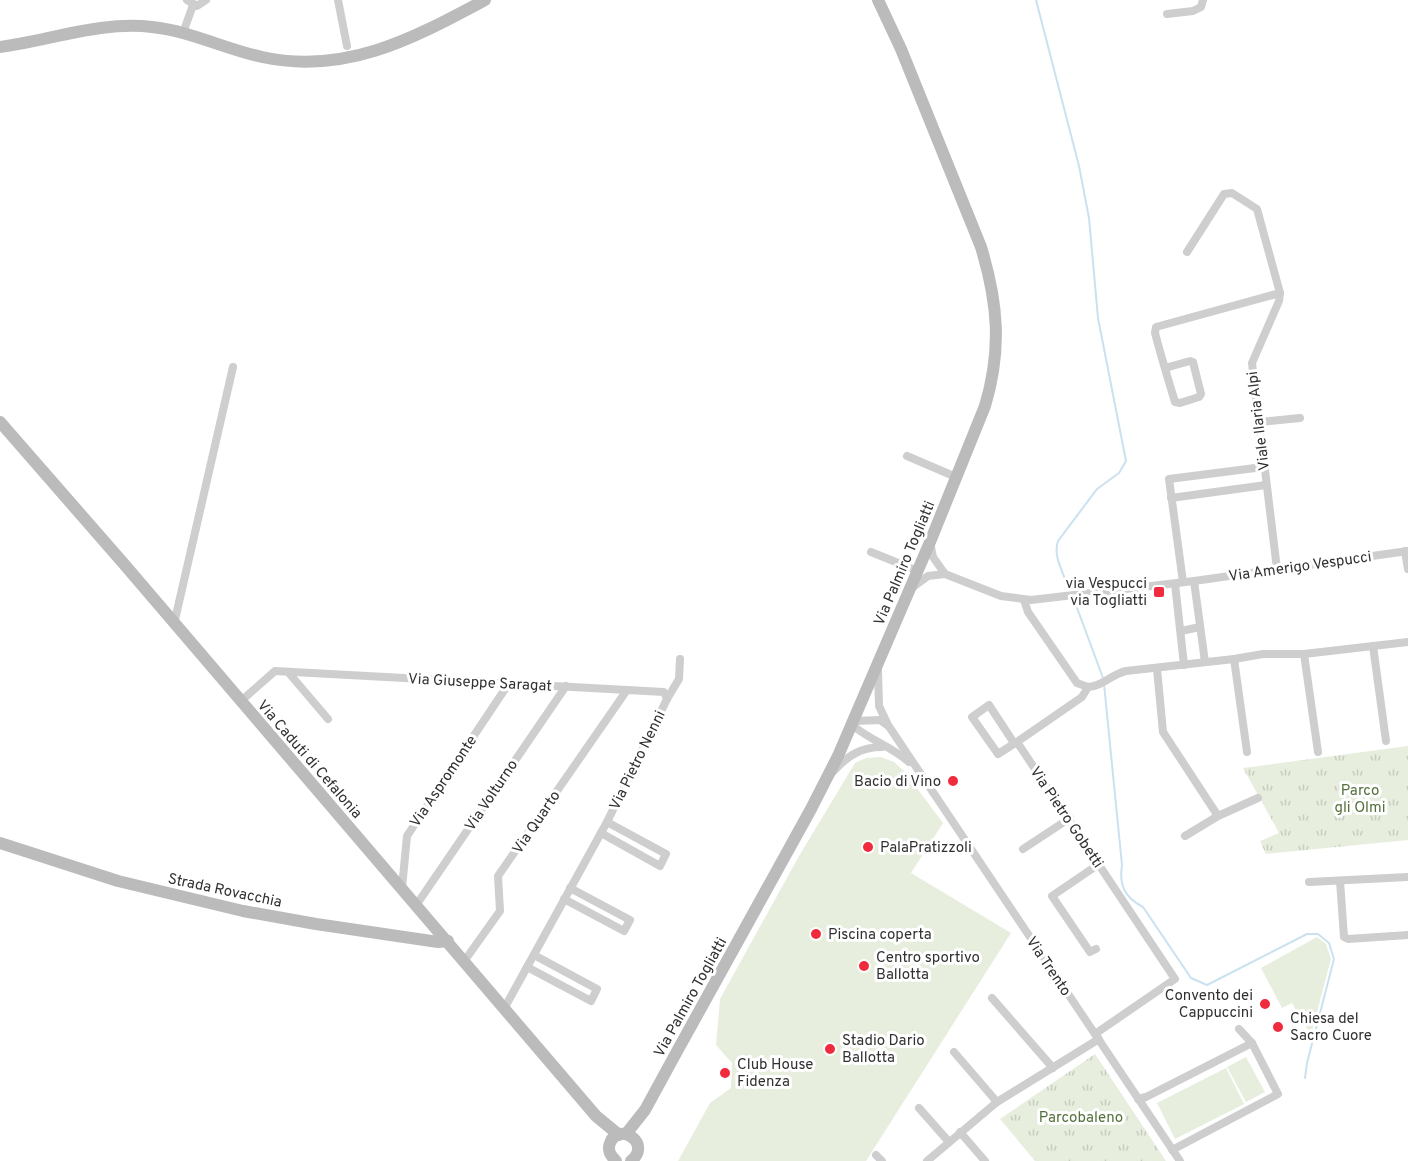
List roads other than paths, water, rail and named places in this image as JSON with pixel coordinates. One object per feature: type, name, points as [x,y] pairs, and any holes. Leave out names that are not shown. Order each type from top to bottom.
[{"type":"street","points":[[183,33],[190,2],[200,5],[207,0]]},
{"type":"street","points":[[338,0],[347,46]]},
{"type":"street","points":[[0,47],[28,44],[97,28],[153,27],[183,33],[261,57],[289,61],[336,61],[395,44],[485,0]]},
{"type":"street","name":"Via Palmiro Togliatti","points":[[615,1148],[645,1110],[771,883],[825,780],[853,723],[930,542],[985,406],[991,385],[997,342],[995,303],[981,247],[901,49],[878,0]]},
{"type":"street","points":[[1167,14],[1193,11],[1201,7],[1203,0]]},
{"type":"street","points":[[1165,368],[1190,361],[1193,363],[1201,394],[1199,397],[1180,403],[1175,402],[1165,368],[1155,333],[1158,326],[1280,293],[1257,209],[1232,193],[1227,192],[1220,197],[1187,252]]},
{"type":"street","name":"Viale Ilaria Alpi","points":[[1277,569],[1252,361],[1279,301],[1280,293]]},
{"type":"street","points":[[174,624],[233,367]]},
{"type":"street","points":[[1259,422],[1300,418]]},
{"type":"street","name":"Via Caduti di Cefalonia","points":[[0,422],[505,1007],[596,1116],[615,1148]]},
{"type":"street","points":[[907,456],[956,477]]},
{"type":"street","points":[[1184,665],[1169,479],[1263,467]]},
{"type":"street","points":[[1171,498],[1266,485]]},
{"type":"street","name":"Via Amerigo Vespucci","points":[[930,542],[940,574],[1001,596],[1024,600],[1179,583],[1407,551],[1408,569]]},
{"type":"street","points":[[872,552],[940,574]]},
{"type":"street","points":[[919,567],[937,565]]},
{"type":"street","points":[[909,591],[923,579],[940,574]]},
{"type":"street","points":[[1194,581],[1205,662]]},
{"type":"street","points":[[1024,600],[1028,612],[1077,683],[1088,687],[1118,673],[1263,654],[1304,654],[1408,642]]},
{"type":"street","points":[[1181,631],[1200,627]]},
{"type":"street","points":[[1373,646],[1386,741]]},
{"type":"street","points":[[1304,654],[1318,752]]},
{"type":"street","name":"Via Trento","points":[[880,658],[877,680],[879,706],[888,725],[1180,1161]]},
{"type":"street","name":"Via Pietro Nenni","points":[[505,1007],[607,822],[679,679],[680,659]]},
{"type":"street","points":[[1234,659],[1247,752]]},
{"type":"street","points":[[1157,669],[1163,732],[1218,816]]},
{"type":"street","name":"Via Giuseppe Saragat","points":[[241,701],[275,671],[664,692],[667,699]]},
{"type":"street","points":[[288,672],[328,719]]},
{"type":"street","name":"Via Aspromonte","points":[[402,888],[407,836],[509,683]]},
{"type":"street","name":"Via Volturno","points":[[417,904],[566,686]]},
{"type":"street","points":[[1015,742],[1082,697],[1088,687]]},
{"type":"street","name":"Via Quarto","points":[[465,960],[500,911],[498,876],[627,690]]},
{"type":"street","name":"Via Pietro Gobetti","points":[[928,1161],[997,1102],[1053,1068],[1175,979],[1070,818],[989,705],[972,717],[998,754],[1015,742]]},
{"type":"street","points":[[853,723],[880,720],[888,725]]},
{"type":"street","name":"Via Trento","points":[[853,723],[865,735],[902,756],[918,771]]},
{"type":"street","points":[[825,780],[848,756],[872,747],[887,747]]},
{"type":"street","points":[[1185,836],[1218,816],[1258,798]]},
{"type":"street","points":[[1023,849],[1070,818]]},
{"type":"street","name":"Via Pietro Nenni","points":[[600,833],[660,866],[666,854],[607,822]]},
{"type":"street","name":"Strada Rovacchia","points":[[0,843],[118,881],[243,911],[316,924],[448,941]]},
{"type":"street","points":[[1096,949],[1090,952],[1052,896],[1099,864]]},
{"type":"street","points":[[1309,882],[1408,877]]},
{"type":"street","points":[[1340,881],[1344,937],[1348,939],[1408,935]]},
{"type":"street","points":[[564,899],[624,931],[630,920],[570,888]]},
{"type":"street","points":[[527,967],[591,1001],[597,989],[534,955]]},
{"type":"street","points":[[992,999],[1053,1068]]},
{"type":"street","points":[[1172,1150],[1278,1094],[1252,1043],[1239,1029]]},
{"type":"street","points":[[1138,1099],[1252,1043]]},
{"type":"street","points":[[954,1052],[997,1102]]},
{"type":"street","points":[[919,1108],[949,1142]]},
{"type":"street","name":"Via Palmiro Togliatti","points":[[637,1154],[645,1110]]},
{"type":"street","points":[[960,1132],[985,1161]]},
{"type":"street","name":"Via Palmiro Togliatti","points":[[615,1148],[633,1137],[637,1154]]},
{"type":"waterway","points":[[1036,0],[1079,166],[1089,218],[1098,318],[1126,461],[1119,473],[1097,489],[1058,541],[1057,557],[1067,584]]},
{"type":"waterway","points":[[1076,605],[1103,678]]},
{"type":"waterway","points":[[1104,684],[1122,884],[1127,895],[1143,907],[1191,978],[1207,985],[1307,934],[1318,934],[1329,943],[1334,959],[1305,1078]]},
{"type":"place","name":"via Vespucci via Togliatti","points":[[1159,592]]},
{"type":"place","name":"Bacio di Vino","points":[[953,781]]},
{"type":"place","name":"PalaPratizzoli","points":[[868,847]]},
{"type":"place","name":"Piscina coperta","points":[[816,934]]},
{"type":"place","name":"Centro sportivo Ballotta","points":[[864,966]]},
{"type":"place","name":"Convento dei Cappuccini","points":[[1265,1004]]},
{"type":"place","name":"Chiesa del Sacro Cuore","points":[[1278,1027]]},
{"type":"place","name":"Stadio Dario Ballotta","points":[[830,1049]]},
{"type":"place","name":"Club House Fidenza","points":[[725,1073]]},
{"type":"park label","name":"Parco gli Olmi","points":[[1360,798]]},
{"type":"park label","name":"Parcobaleno","points":[[1081,1117]]}]
